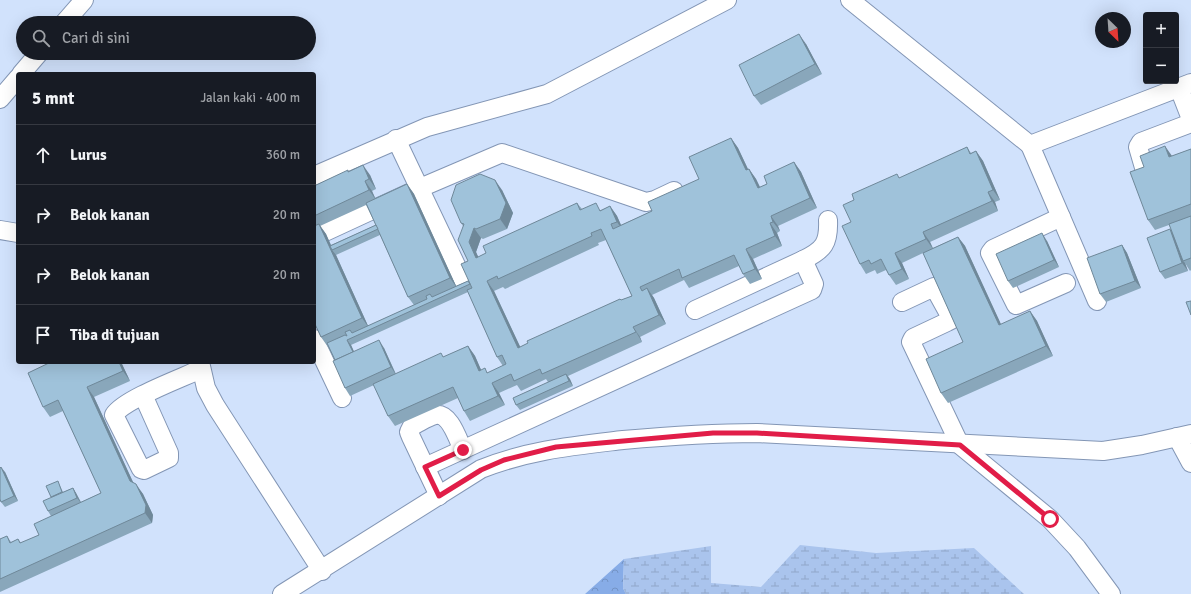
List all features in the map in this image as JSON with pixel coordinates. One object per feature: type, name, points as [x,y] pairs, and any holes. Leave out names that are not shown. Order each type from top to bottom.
[{"type":"lane","points":[[70,16],[84,0]]},
{"type":"lane","points":[[316,175],[427,126],[547,94],[727,0]]},
{"type":"lane","points":[[850,0],[1030,145],[1097,301]]},
{"type":"lane","points":[[24,72],[33,60]]},
{"type":"lane","points":[[0,100],[16,80]]},
{"type":"lane","points":[[1030,145],[1185,86],[1191,119]]},
{"type":"lane","points":[[1146,171],[1138,147],[1141,142],[1191,122]]},
{"type":"lane","points":[[396,139],[464,282]]},
{"type":"lane","points":[[316,236],[420,188],[502,153],[646,202],[655,200],[686,185]]},
{"type":"lane","points":[[1061,217],[993,249],[990,254],[1016,305],[1066,283]]},
{"type":"lane","points":[[695,310],[803,260],[826,243],[828,234],[828,220]]},
{"type":"lane","points":[[0,230],[16,233]]},
{"type":"lane","points":[[425,467],[812,290],[814,284],[803,260]]},
{"type":"lane","points":[[902,302],[934,287],[950,316],[951,320],[914,338],[911,342],[960,445],[1050,519],[1077,548],[1111,594]]},
{"type":"lane","points":[[316,343],[342,398]]},
{"type":"lane","points":[[143,395],[201,366],[206,388],[215,405],[322,571]]},
{"type":"lane","points":[[439,496],[409,432],[412,426],[436,415],[443,416],[449,422],[463,450]]},
{"type":"lane","points":[[282,594],[322,571],[481,470],[528,453],[556,447],[667,436],[713,433],[757,433],[960,445],[1103,451],[1184,435],[1191,464]]},
{"type":"green space","points":[[800,545],[876,553],[974,548],[1024,594],[626,594],[623,588],[624,559],[711,546],[711,583],[761,587]]},
{"type":"green space","points":[[624,559],[623,588],[626,594],[585,594]]},
{"type":"building","points":[[799,34],[815,64],[754,96],[739,65]]},
{"type":"building","points":[[731,138],[746,170],[749,169],[758,188],[767,184],[764,176],[794,162],[810,198],[771,216],[773,222],[770,223],[775,236],[746,249],[755,269],[743,274],[734,255],[682,278],[679,269],[640,287],[642,291],[647,288],[659,315],[633,327],[636,332],[542,374],[540,369],[514,381],[511,374],[492,383],[498,396],[464,411],[453,387],[388,416],[373,384],[441,353],[443,357],[468,346],[479,371],[485,368],[487,373],[506,364],[502,355],[497,357],[467,290],[472,288],[461,264],[468,261],[458,240],[464,224],[461,223],[451,200],[456,185],[480,174],[495,180],[506,203],[500,219],[476,229],[474,228],[469,242],[476,258],[486,253],[483,246],[577,203],[580,210],[596,203],[600,211],[610,206],[617,222],[611,224],[613,229],[652,211],[648,202],[699,179],[689,157]],"holes":[[[601,229],[632,296],[621,300],[620,299],[527,341],[528,343],[518,348],[487,281],[497,276],[498,279],[592,236],[591,233]]]},
{"type":"building","points":[[1165,146],[1169,157],[1191,149],[1191,204],[1148,220],[1130,172],[1144,167],[1140,156]]},
{"type":"building","points":[[967,147],[970,154],[976,151],[993,190],[988,192],[992,201],[923,232],[926,239],[895,253],[902,269],[889,275],[881,259],[871,264],[869,260],[860,264],[842,226],[851,222],[843,205],[854,200],[852,194],[897,174],[899,178]]},
{"type":"building","points":[[363,165],[369,179],[365,181],[369,190],[316,215],[316,185],[348,170],[348,172]]},
{"type":"building","points":[[407,184],[450,278],[408,297],[366,203]]},
{"type":"building","points":[[1191,216],[1191,258],[1183,261],[1169,224]]},
{"type":"building","points":[[319,224],[362,318],[321,337],[316,326],[316,225]]},
{"type":"building","points":[[376,225],[378,229],[332,250],[330,246]]},
{"type":"building","points":[[1170,229],[1182,263],[1160,272],[1147,238]]},
{"type":"building","points":[[1042,233],[1054,260],[1008,281],[996,254]]},
{"type":"building","points":[[958,237],[999,325],[1030,311],[1046,346],[941,393],[926,359],[963,342],[923,253]]},
{"type":"building","points":[[1122,245],[1135,281],[1100,294],[1087,258]]},
{"type":"building","points":[[468,281],[470,284],[347,340],[353,352],[335,360],[327,343],[345,335],[347,336],[345,332],[350,330],[352,333],[427,299],[426,296],[430,294],[432,297]]},
{"type":"building","points":[[1191,301],[1191,315],[1186,302]]},
{"type":"building","points":[[379,340],[391,367],[345,388],[333,361]]},
{"type":"building","points":[[47,364],[120,364],[123,371],[87,387],[130,481],[136,484],[146,505],[145,513],[0,579],[0,539],[7,536],[10,543],[18,539],[20,543],[39,535],[34,524],[101,493],[58,400],[43,407],[28,373]]},
{"type":"building","points":[[566,374],[569,381],[516,405],[513,398]]},
{"type":"building","points":[[1,467],[14,496],[1,502],[0,468]]},
{"type":"building","points":[[58,481],[62,492],[51,497],[46,486]]},
{"type":"building","points":[[73,488],[77,498],[48,511],[43,501]]},
{"type":"route","points":[[463,450],[425,467],[439,496],[481,470],[504,460],[528,453],[556,447],[667,436],[713,433],[757,433],[960,445],[1050,519]]}]
